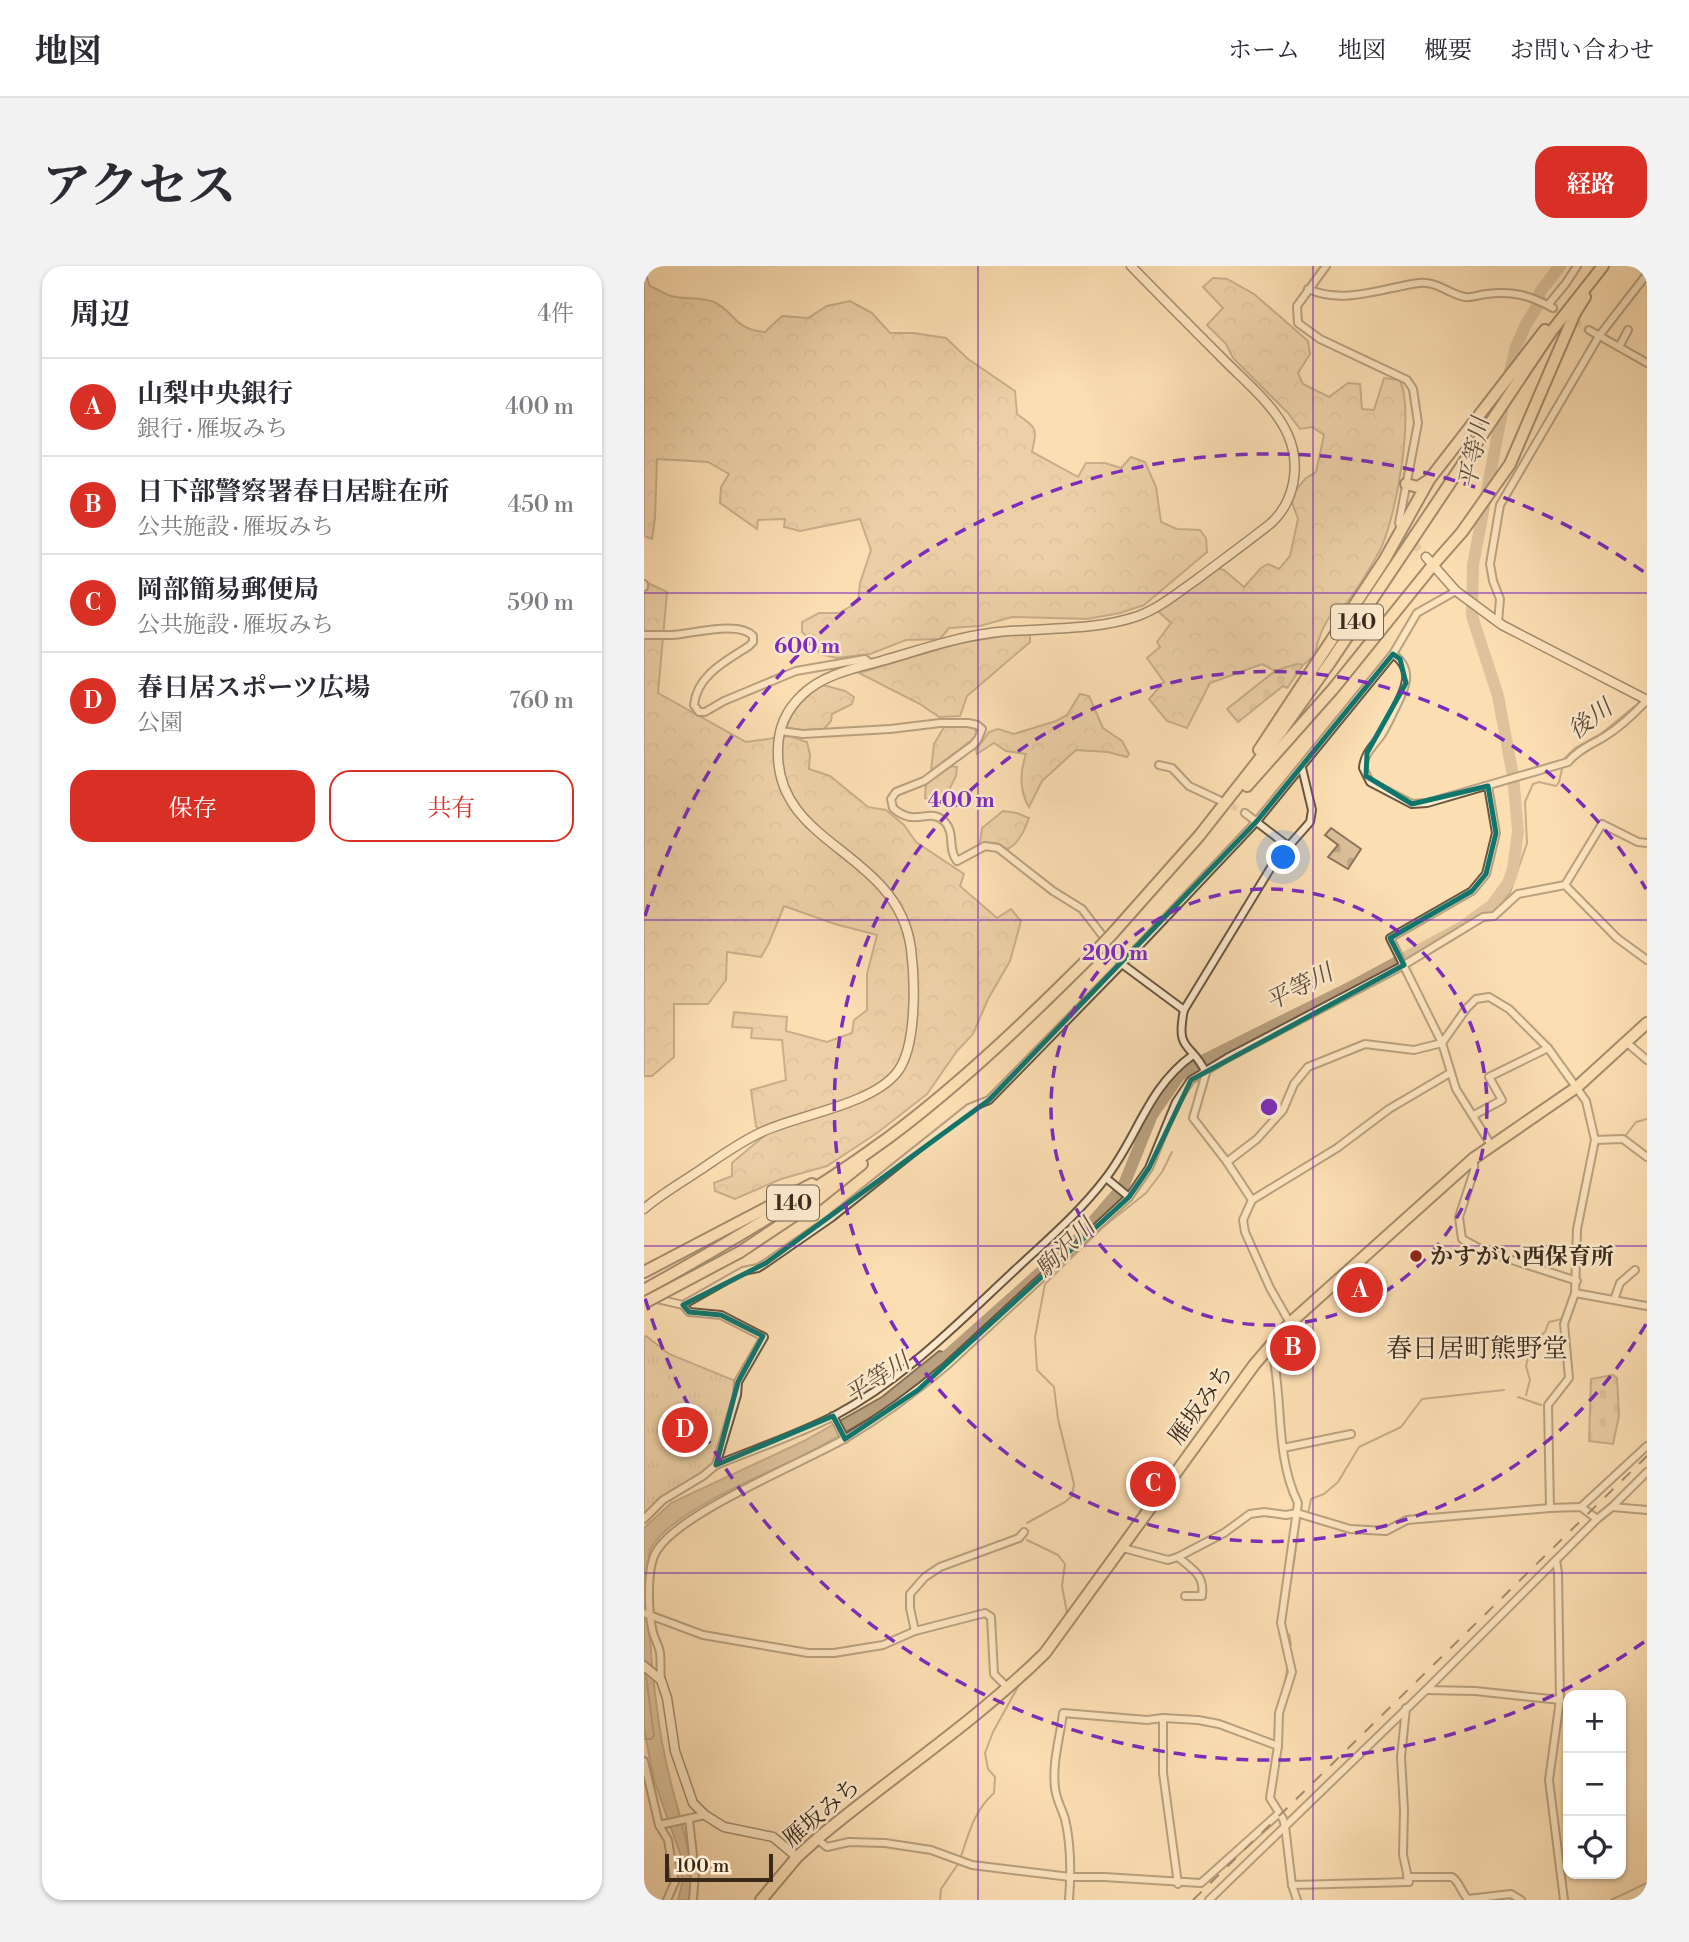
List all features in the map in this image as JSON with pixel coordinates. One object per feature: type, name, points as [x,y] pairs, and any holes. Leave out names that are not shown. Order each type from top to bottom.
[{"type":"highway","name":"140","points":[[644,1290],[733,1240],[852,1163],[939,1098],[1014,1031],[1097,950],[1108,934],[1199,836],[1331,661],[1534,357],[1582,291],[1605,266]]},
{"type":"highway","points":[[1199,836],[1227,809],[1333,689],[1429,561],[1462,532],[1510,464],[1575,313],[1605,266]]},
{"type":"highway","points":[[1224,800],[1404,534],[1429,480],[1537,340],[1582,291]]},
{"type":"highway","points":[[1406,484],[1418,487],[1429,480]]},
{"type":"highway","name":"雁坂みち","points":[[761,1900],[797,1857],[817,1839],[1008,1688],[1045,1653],[1271,1345],[1290,1323],[1474,1158],[1577,1087],[1647,1023]]},
{"type":"highway","points":[[644,1303],[740,1252],[812,1204],[939,1098]]},
{"type":"highway","points":[[644,1272],[852,1163]]},
{"type":"street","points":[[644,1209],[661,1195],[761,1132],[879,1089],[898,1072],[907,1056],[912,1012],[912,968],[910,943],[903,919],[882,886],[813,829],[794,809],[784,788],[778,762],[780,730],[787,713],[803,693],[835,675],[944,642],[987,633],[1084,625],[1135,617],[1170,599],[1270,524],[1289,500],[1295,474],[1294,455],[1287,432],[1254,390],[1131,266]]},
{"type":"street","points":[[1326,266],[1297,306],[1296,317],[1301,327],[1320,339],[1407,380],[1413,389],[1418,423],[1399,523],[1404,534]]},
{"type":"street","points":[[1308,289],[1320,294],[1338,296],[1422,283],[1437,285],[1453,294],[1469,298],[1484,294],[1527,294],[1550,307],[1577,266]]},
{"type":"street","points":[[1498,622],[1500,599],[1490,564],[1500,505],[1599,336],[1647,274]]},
{"type":"street","points":[[1589,330],[1647,363]]},
{"type":"street","points":[[1619,347],[1628,330]]},
{"type":"street","points":[[1393,654],[1403,663],[1406,683],[1382,734],[1364,760],[1363,768],[1370,782],[1412,804],[1422,804],[1568,762],[1577,752],[1606,736],[1624,722],[1647,700],[1498,622],[1456,591],[1429,561]]},
{"type":"street","points":[[683,1305],[743,1271],[766,1263],[831,1217],[969,1108],[989,1100],[1257,821],[1393,654],[1417,613],[1456,591]]},
{"type":"street","points":[[644,635],[742,629],[753,636],[753,642],[749,646],[708,675],[695,696],[694,705],[699,712],[705,712],[724,701],[796,671],[865,659],[871,664]]},
{"type":"street","points":[[780,730],[803,734],[940,723],[977,725],[982,729],[973,745],[924,781],[896,792],[891,799],[893,808],[904,817],[912,819],[929,816],[943,821],[952,833],[952,853],[957,861],[985,846],[998,848],[1053,891],[1082,909],[1108,934]]},
{"type":"street","points":[[1159,765],[1172,768],[1189,786],[1224,800]]},
{"type":"street","points":[[1205,1070],[1181,1041],[1184,1010],[1273,864],[1310,822],[1312,810],[1302,768]]},
{"type":"street","points":[[1491,1145],[1456,1089],[1441,1043],[1390,938],[1472,891],[1486,874],[1496,834],[1492,785]]},
{"type":"street","points":[[1245,813],[1288,846]]},
{"type":"street","points":[[797,1857],[773,1837],[724,1827],[705,1815],[693,1803],[684,1782],[675,1751],[667,1698],[660,1680],[660,1651],[647,1613],[650,1568],[655,1554],[675,1529],[845,1439],[918,1390],[946,1366],[1129,1196],[1149,1168],[1176,1102],[1191,1080],[1205,1070],[1404,965],[1483,917],[1494,916],[1518,894],[1565,886],[1602,824],[1638,842],[1647,843]]},
{"type":"street","points":[[1565,886],[1617,938],[1647,960]]},
{"type":"street","points":[[1111,950],[1122,964],[1184,1010]]},
{"type":"street","points":[[1227,1162],[1256,1139],[1283,1110],[1294,1084],[1308,1067],[1365,1044],[1415,1050],[1441,1043],[1476,999],[1489,997],[1510,1009],[1548,1048],[1586,1101],[1595,1140],[1577,1229],[1575,1293],[1564,1324],[1569,1378],[1548,1405],[1550,1508]]},
{"type":"street","points":[[1626,1042],[1647,1060]]},
{"type":"street","points":[[1474,1115],[1502,1100],[1489,1077],[1548,1048]]},
{"type":"street","points":[[644,1519],[663,1500],[704,1476],[716,1465],[833,1416],[888,1383],[927,1353],[1073,1214],[1106,1178],[1159,1087],[1175,1068],[1193,1055]]},
{"type":"street","points":[[1205,1070],[1192,1118],[1227,1162],[1252,1200]]},
{"type":"street","points":[[1290,1323],[1270,1288],[1245,1232],[1242,1220],[1252,1200],[1337,1148],[1389,1109],[1450,1073]]},
{"type":"street","points":[[1595,1140],[1623,1139],[1647,1157]]},
{"type":"street","points":[[1474,1158],[1474,1171],[1459,1217],[1462,1239],[1484,1251],[1577,1281]]},
{"type":"street","points":[[1106,1178],[1129,1196]]},
{"type":"street","points":[[1614,1300],[1620,1283],[1635,1270]]},
{"type":"street","points":[[1575,1293],[1647,1306]]},
{"type":"street","points":[[644,1296],[683,1305],[689,1312],[721,1315],[764,1336],[738,1382],[737,1395],[716,1465]]},
{"type":"street","points":[[1271,1345],[1289,1485],[1298,1503],[1280,1623],[1292,1672],[1279,1713],[1278,1746],[1270,1798],[1285,1826],[1292,1885],[1297,1900]]},
{"type":"street","points":[[833,1416],[845,1439]]},
{"type":"street","points":[[1283,1448],[1351,1434]]},
{"type":"street","points":[[1123,1548],[1168,1560],[1224,1533],[1250,1514],[1297,1513],[1350,1529],[1386,1531],[1408,1520],[1584,1507],[1647,1446]]},
{"type":"street","points":[[1209,1900],[1647,1472]]},
{"type":"street","points":[[1584,1507],[1597,1519]]},
{"type":"street","points":[[1612,1507],[1647,1510]]},
{"type":"street","points":[[915,1631],[909,1608],[910,1594],[925,1577],[940,1567],[1019,1538],[1024,1532]]},
{"type":"street","points":[[1178,1557],[1200,1576],[1203,1585],[1202,1596],[1185,1596]]},
{"type":"street","points":[[1556,1560],[1560,1700],[1549,1780],[1564,1900]]},
{"type":"street","points":[[647,1613],[703,1635],[808,1653],[834,1653],[883,1645],[915,1631],[985,1613],[991,1618],[994,1674],[1008,1688]]},
{"type":"street","points":[[644,1666],[660,1680]]},
{"type":"street","points":[[1426,1690],[1475,1691],[1560,1700]]},
{"type":"street","points":[[1292,1885],[1409,1882],[1403,1855],[1401,1757],[1406,1708]]},
{"type":"street","points":[[1069,1900],[1066,1821],[1055,1789],[1056,1741],[1063,1713],[1147,1720],[1198,1720],[1219,1724],[1278,1746]]},
{"type":"street","points":[[1163,1718],[1163,1773],[1178,1884]]},
{"type":"street","points":[[644,1761],[667,1840],[675,1882],[667,1900]]},
{"type":"street","points":[[817,1839],[827,1847],[849,1842],[885,1843],[931,1850],[964,1862],[1070,1877],[1201,1883],[1279,1814]]},
{"type":"street","points":[[662,1825],[705,1815]]},
{"type":"street","points":[[687,1820],[695,1872],[693,1900]]},
{"type":"street","points":[[1407,1877],[1452,1877],[1468,1899],[1511,1894],[1521,1900]]},
{"type":"highlighted area","points":[[1393,654],[1400,659],[1406,683],[1367,753],[1366,776],[1412,804],[1488,786],[1496,833],[1486,874],[1472,891],[1390,938],[1404,965],[1191,1080],[1149,1168],[1129,1197],[918,1390],[845,1439],[833,1416],[716,1465],[738,1382],[763,1336],[721,1315],[689,1312],[683,1305],[766,1263],[989,1100],[1257,821]]},
{"type":"green space","points":[[644,269],[650,286],[671,296],[714,302],[741,324],[755,331],[765,332],[782,316],[808,318],[827,306],[850,301],[872,313],[890,333],[946,338],[968,359],[1015,391],[1017,414],[1032,426],[1035,433],[1032,452],[1078,477],[1086,463],[1105,463],[1121,468],[1131,457],[1145,462],[1156,487],[1161,522],[1177,529],[1200,530],[1206,538],[1207,552],[1144,605],[1120,613],[1087,619],[1012,617],[980,626],[949,628],[940,639],[906,640],[870,654],[837,658],[820,654],[802,632],[802,622],[819,613],[839,613],[858,602],[860,583],[871,550],[860,519],[800,531],[784,527],[785,519],[758,520],[757,529],[720,503],[721,487],[729,474],[708,462],[657,459],[652,539],[644,536]]},
{"type":"green space","points":[[1213,278],[1227,279],[1254,294],[1308,341],[1310,354],[1298,373],[1303,384],[1329,397],[1348,383],[1360,384],[1362,409],[1374,410],[1384,378],[1400,380],[1404,396],[1404,440],[1392,516],[1379,552],[1356,591],[1327,621],[1315,655],[1303,665],[1297,664],[1275,671],[1262,664],[1210,683],[1187,728],[1167,721],[1149,699],[1164,682],[1147,658],[1160,647],[1157,642],[1171,623],[1159,612],[1159,607],[1179,587],[1211,567],[1224,570],[1244,587],[1268,564],[1279,569],[1290,556],[1298,519],[1290,497],[1306,478],[1316,472],[1324,435],[1312,427],[1300,429],[1288,413],[1233,358],[1226,344],[1207,325],[1223,308],[1203,287]]},
{"type":"green space","points":[[644,581],[667,592],[658,693],[746,742],[789,736],[807,742],[809,769],[830,776],[868,807],[886,810],[904,825],[916,842],[964,874],[960,886],[997,918],[1011,909],[1021,921],[1010,961],[988,999],[973,1034],[957,1051],[927,1094],[877,1133],[827,1166],[781,1179],[735,1199],[715,1191],[714,1183],[732,1176],[732,1163],[764,1136],[756,1126],[751,1090],[786,1080],[782,1040],[751,1038],[752,1028],[732,1027],[734,1012],[787,1017],[786,1031],[827,1042],[852,1033],[854,1020],[867,1010],[867,974],[877,935],[784,906],[761,957],[727,952],[726,980],[708,1004],[674,1004],[674,1057],[652,1076],[644,1076]]},
{"type":"green space","points":[[1030,632],[1030,642],[967,696],[960,716],[939,717],[920,704],[859,673],[959,643]]},
{"type":"green space","points":[[1297,664],[1303,665],[1287,688],[1283,686],[1238,722],[1227,709],[1275,671]]},
{"type":"green space","points":[[823,685],[845,691],[854,697],[852,704],[832,714],[831,721],[823,730],[806,732],[786,727],[801,703]]},
{"type":"green space","points":[[1080,694],[1089,696],[1103,728],[1122,741],[1129,754],[1127,757],[1108,752],[1076,750],[1042,781],[1029,807],[1023,794],[1022,781],[1026,754],[1006,751],[994,743],[977,754],[976,750],[989,732],[998,729],[1014,734],[1056,721],[1067,715]]},
{"type":"green space","points":[[968,726],[977,733],[973,739],[931,771],[934,744],[944,727]]},
{"type":"green space","points":[[951,766],[957,767],[956,776],[945,798],[932,802],[925,798],[926,784]]},
{"type":"green space","points":[[1003,811],[1029,818],[1018,840],[1008,849],[995,843],[980,843],[982,828]]},
{"type":"green space","points":[[1331,828],[1361,849],[1348,869],[1328,857],[1338,845],[1325,835]]},
{"type":"green space","points":[[644,1337],[669,1354],[738,1382],[716,1465],[663,1500],[644,1519]]},
{"type":"green space","points":[[1613,1375],[1617,1378],[1619,1416],[1613,1444],[1589,1441],[1591,1379]]},
{"type":"water","points":[[939,1351],[957,1355],[904,1397],[875,1415],[802,1456],[696,1509],[660,1536],[650,1550],[648,1603],[655,1693],[670,1781],[687,1845],[690,1872],[689,1900],[678,1900],[682,1884],[681,1856],[654,1780],[644,1729],[644,1528],[671,1503],[804,1441],[882,1397]]},
{"type":"waterway","name":"平等川","points":[[1508,380],[1516,347],[1538,305],[1540,292],[1560,266]]},
{"type":"waterway","name":"平等川","points":[[940,1362],[1079,1238],[1123,1187],[1152,1115],[1178,1077],[1194,1065],[1351,987],[1462,927],[1492,905],[1508,883],[1513,869],[1518,831],[1513,776],[1498,696],[1472,616],[1473,565],[1504,401]]},
{"type":"waterway","name":"後川","points":[[1565,758],[1635,706]]},
{"type":"waterway","name":"後川","points":[[1482,914],[1491,912],[1510,893],[1527,843],[1525,802],[1533,784],[1539,782],[1556,786],[1562,769]]},
{"type":"waterway","points":[[1626,1135],[1636,1122],[1647,1119]]},
{"type":"waterway","points":[[1596,1151],[1598,1144],[1602,1143]]},
{"type":"waterway","name":"駒沢川","points":[[1027,1523],[1065,1502],[1072,1496],[1074,1484],[1058,1419],[1054,1387],[1037,1370],[1035,1337],[1045,1284],[1102,1228],[1146,1193],[1162,1172],[1172,1152]]},
{"type":"waterway","points":[[1583,1181],[1585,1172]]},
{"type":"waterway","points":[[1526,1395],[1530,1380],[1526,1366],[1532,1343],[1545,1332],[1549,1322],[1562,1319]]},
{"type":"waterway","points":[[1308,1514],[1311,1499],[1324,1494],[1338,1482],[1359,1447],[1401,1427],[1422,1399],[1504,1390]]},
{"type":"waterway","points":[[1518,1397],[1541,1405]]},
{"type":"waterway","points":[[1293,1569],[1300,1518]]},
{"type":"waterway","name":"駒沢川","points":[[1027,1540],[1058,1555],[1065,1564],[1062,1586],[1067,1613]]},
{"type":"waterway","points":[[1291,1581],[1292,1576]]},
{"type":"waterway","points":[[1284,1623],[1290,1586]]},
{"type":"waterway","points":[[1289,1634],[1291,1645]]},
{"type":"waterway","name":"駒沢川","points":[[1035,1670],[1053,1651]]},
{"type":"waterway","points":[[1282,1695],[1288,1666]]},
{"type":"waterway","name":"駒沢川","points":[[960,1859],[976,1816],[994,1793],[995,1777],[988,1769],[985,1753],[993,1732],[1020,1683]]},
{"type":"waterway","points":[[1147,1723],[1153,1722]]},
{"type":"waterway","points":[[1275,1731],[1275,1741]]},
{"type":"waterway","name":"駒沢川","points":[[940,1900],[941,1889],[958,1864]]},
{"type":"waterway","points":[[1611,1900],[1647,1883]]},
{"type":"tunnel","points":[[1553,308],[1589,330]]},
{"type":"tunnel","points":[[1406,535],[1426,557]]},
{"type":"tunnel","points":[[1224,802],[1245,813]]},
{"type":"railway","points":[[1193,1900],[1647,1456]]},
{"type":"place","name":"かすがい西保育所","points":[[1416,1256]]},
{"type":"place","name":"山梨中央銀行","points":[[1360,1290]]},
{"type":"place","name":"日下部警察署春日居駐在所","points":[[1293,1348]]},
{"type":"place","name":"春日居スポーツ広場","points":[[685,1430]]},
{"type":"place","name":"岡部簡易郵便局","points":[[1153,1484]]},
{"type":"district","name":"春日居町熊野堂","points":[[1477,1348]]}]
